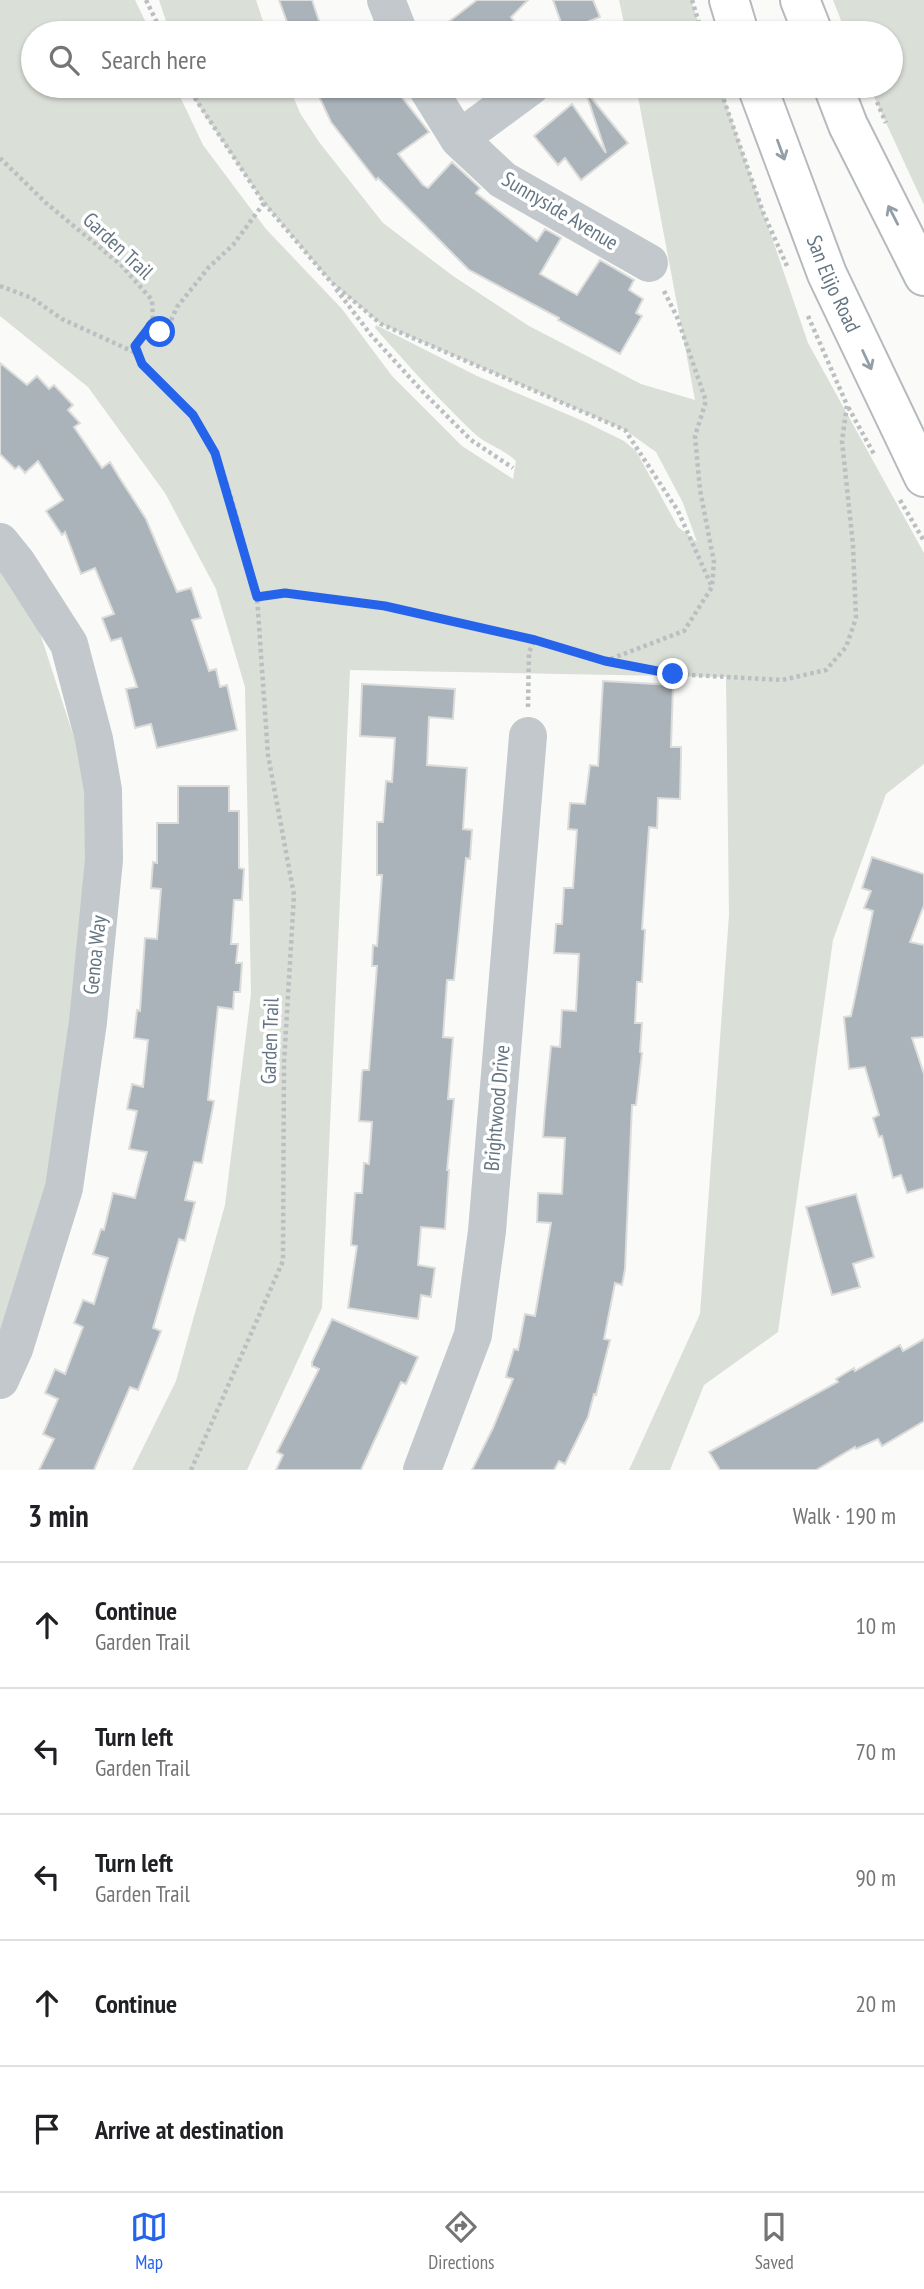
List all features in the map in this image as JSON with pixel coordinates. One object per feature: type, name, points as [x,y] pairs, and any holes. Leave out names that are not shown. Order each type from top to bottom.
[{"type":"main road","points":[[729,0],[735,21]]},
{"type":"main road","points":[[800,0],[808,21]]},
{"type":"main road","name":"San Elijo Road","points":[[761,98],[909,483]]},
{"type":"main road","points":[[838,98],[848,125],[924,276]]},
{"type":"street","points":[[386,0],[394,21]]},
{"type":"street","name":"Sunnyside Avenue","points":[[434,98],[460,139],[503,180],[649,263]]},
{"type":"street","points":[[460,139],[515,98]]},
{"type":"street","name":"Genoa Way","points":[[0,542],[17,563],[69,644],[94,739],[103,790],[104,860],[88,1022],[64,1188],[14,1349],[0,1381]]},
{"type":"street","name":"Brightwood Drive","points":[[422,1470],[473,1335],[487,1231],[527,736]]},
{"type":"path","points":[[146,0],[156,21]]},
{"type":"path","points":[[692,0],[698,21]]},
{"type":"path","points":[[195,98],[264,202],[371,335],[471,440],[513,468]]},
{"type":"path","name":"Garden Trail","points":[[0,158],[46,203],[121,265],[152,300],[151,325]]},
{"type":"path","points":[[137,354],[135,346],[151,325],[160,332],[169,325],[177,307],[209,267],[233,245],[264,202]]},
{"type":"path","points":[[605,661],[684,631],[712,587],[714,562],[700,490],[695,436],[706,401],[677,317],[649,263]]},
{"type":"path","points":[[331,282],[382,324],[625,430],[678,511],[712,587]]},
{"type":"path","points":[[0,286],[32,298],[62,319],[137,354]]},
{"type":"path","name":"Garden Trail","points":[[137,354],[142,364],[193,415],[215,453],[257,597],[268,755],[294,895],[284,1063],[283,1261],[191,1470]]},
{"type":"path","points":[[257,597],[285,593],[385,606],[535,640],[605,661],[673,674],[782,680],[826,670],[846,647],[856,618],[853,545],[842,441],[847,405],[880,465]]},
{"type":"path","points":[[909,483],[924,541]]},
{"type":"path","points":[[527,736],[529,652],[535,640]]},
{"type":"shaded area","points":[[0,0],[135,0],[145,21],[21,21],[21,98],[181,98],[203,145],[266,229],[342,309],[392,376],[462,446],[513,479],[516,461],[480,438],[462,421],[387,342],[375,328],[376,325],[477,376],[624,441],[636,451],[678,527],[697,542],[683,503],[656,452],[625,430],[381,324],[331,282],[264,203],[193,98],[294,98],[300,113],[319,142],[383,223],[453,276],[529,326],[641,384],[695,400],[638,98],[724,98],[808,343],[924,553],[924,764],[886,794],[833,940],[778,1332],[704,1385],[670,1470],[629,1470],[700,1314],[729,915],[726,677],[350,670],[322,1308],[247,1470],[132,1470],[176,1381],[225,1205],[251,994],[245,687],[216,589],[165,493],[88,387],[0,316]]},
{"type":"shaded area","points":[[159,0],[256,0],[263,21],[166,21]]},
{"type":"shaded area","points":[[619,0],[691,0],[698,21],[623,21]]},
{"type":"shaded area","points":[[833,0],[924,0],[924,205],[875,98],[903,98],[903,21],[841,21]]},
{"type":"shaded area","points":[[0,561],[38,627],[82,762],[90,809],[71,1066],[40,1222],[0,1345]]},
{"type":"building","points":[[279,0],[312,0],[319,21],[287,21]]},
{"type":"building","points":[[477,0],[528,0],[511,17],[514,21],[450,21]]},
{"type":"building","points":[[553,0],[593,0],[600,17],[590,21],[560,21]]},
{"type":"building","points":[[320,98],[402,98],[429,132],[398,154],[423,185],[428,188],[452,162],[480,188],[476,193],[537,241],[545,229],[561,238],[540,274],[577,295],[600,260],[634,280],[629,290],[643,299],[636,313],[642,316],[620,354],[469,270],[378,178],[376,180],[331,122]]},
{"type":"building","points":[[588,98],[591,98],[628,143],[581,180],[565,158],[558,165],[534,136],[572,104],[606,153]]},
{"type":"building","points":[[0,363],[27,385],[37,376],[49,389],[54,385],[73,405],[68,410],[80,423],[74,427],[102,468],[110,462],[146,519],[177,592],[191,588],[201,618],[192,620],[209,671],[216,669],[220,687],[227,685],[237,730],[157,748],[151,724],[135,728],[126,689],[137,687],[121,638],[111,641],[102,618],[114,614],[95,568],[81,574],[65,532],[62,535],[46,511],[63,500],[38,461],[25,473],[19,466],[15,469],[0,454]]},
{"type":"building","points":[[603,681],[673,685],[671,747],[681,747],[680,799],[658,798],[657,828],[649,827],[642,929],[645,930],[642,982],[637,982],[635,1023],[642,1023],[642,1053],[636,1105],[632,1105],[625,1269],[622,1285],[615,1283],[604,1339],[610,1340],[596,1395],[594,1394],[588,1417],[565,1464],[559,1461],[554,1470],[472,1470],[513,1379],[506,1377],[514,1349],[518,1350],[525,1314],[535,1316],[551,1223],[537,1222],[538,1193],[562,1194],[565,1138],[543,1137],[551,1046],[560,1047],[562,1010],[576,1011],[579,954],[554,953],[556,924],[562,924],[564,888],[573,888],[577,830],[568,829],[570,803],[585,804],[590,765],[598,766]]},
{"type":"building","points":[[362,684],[455,689],[453,719],[429,717],[427,765],[467,768],[463,829],[472,830],[470,859],[466,858],[454,980],[447,980],[443,1037],[453,1038],[448,1099],[454,1099],[445,1229],[421,1227],[418,1265],[435,1268],[431,1297],[421,1295],[418,1319],[348,1308],[357,1246],[351,1245],[355,1193],[362,1193],[364,1163],[369,1164],[372,1122],[359,1121],[362,1073],[363,1070],[369,1070],[377,966],[372,966],[373,945],[377,946],[382,875],[377,875],[377,822],[383,822],[386,781],[392,782],[395,738],[360,736]]},
{"type":"building","points":[[178,786],[229,786],[229,811],[239,811],[239,868],[244,869],[242,900],[234,900],[231,944],[238,944],[236,963],[242,963],[240,992],[234,992],[233,1009],[218,1007],[208,1100],[214,1101],[202,1163],[194,1162],[185,1200],[195,1202],[185,1241],[179,1239],[153,1328],[161,1331],[138,1390],[130,1387],[94,1470],[39,1470],[54,1439],[43,1434],[58,1399],[45,1393],[55,1369],[65,1374],[83,1327],[74,1323],[83,1300],[94,1304],[108,1258],[93,1254],[101,1229],[104,1230],[113,1193],[135,1198],[147,1152],[129,1149],[137,1111],[127,1109],[132,1084],[143,1087],[148,1040],[134,1038],[137,1010],[140,1011],[145,938],[157,939],[161,889],[151,888],[153,862],[157,863],[157,823],[178,823]]},
{"type":"building","points":[[872,857],[924,874],[924,905],[910,942],[924,945],[924,1037],[912,1038],[924,1074],[924,1188],[907,1193],[901,1175],[893,1178],[882,1136],[879,1137],[873,1118],[879,1115],[865,1067],[849,1069],[844,1017],[851,1016],[873,911],[864,908],[871,891],[862,888]]},
{"type":"building","points":[[856,1194],[874,1257],[853,1264],[860,1287],[832,1295],[806,1207]]},
{"type":"building","points":[[332,1319],[418,1357],[406,1384],[401,1382],[361,1470],[276,1470],[283,1455],[277,1452],[319,1369],[312,1366],[312,1362]]},
{"type":"building","points":[[924,1339],[924,1421],[882,1446],[878,1439],[856,1449],[855,1447],[816,1470],[720,1470],[709,1452],[838,1382],[836,1379],[854,1368],[855,1371],[900,1345],[903,1351]]},
{"type":"route","points":[[160,332],[151,325],[135,346],[137,354],[142,364],[193,415],[215,453],[257,597],[285,593],[385,606],[535,640],[605,661],[673,674]]}]
